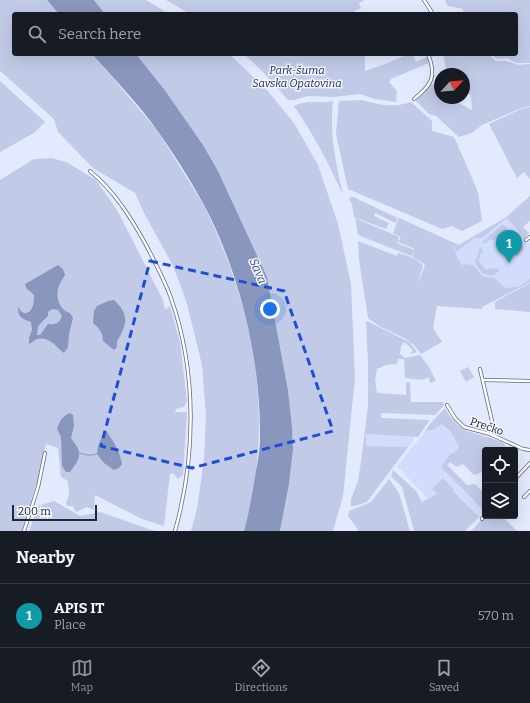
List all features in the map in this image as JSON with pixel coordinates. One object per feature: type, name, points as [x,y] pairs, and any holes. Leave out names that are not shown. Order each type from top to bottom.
[{"type":"street","points":[[424,0],[430,12]]},
{"type":"street","points":[[414,99],[427,88],[432,81],[433,70],[429,56]]},
{"type":"street","points":[[90,171],[103,182],[120,202],[150,253],[171,297],[184,346],[191,428],[187,476],[182,505],[175,531]]},
{"type":"street","points":[[526,240],[530,237]]},
{"type":"street","points":[[480,369],[492,421]]},
{"type":"street","points":[[482,380],[530,381]]},
{"type":"street","name":"Prečko","points":[[447,405],[455,418],[464,427],[490,434],[523,449],[530,450]]},
{"type":"street","points":[[24,531],[38,487],[44,453]]},
{"type":"street","points":[[518,476],[530,464]]},
{"type":"street","points":[[524,497],[530,491]]},
{"type":"highlighted area","points":[[150,261],[284,291],[333,431],[192,468],[101,446]]},
{"type":"shaded area","points":[[506,217],[530,244],[530,283],[482,307],[453,248]]},
{"type":"shaded area","points":[[442,424],[451,432],[459,447],[454,453],[451,453],[441,466],[445,472],[482,509],[482,516],[480,518],[453,491],[454,490],[437,494],[428,499],[397,466],[425,432]]},
{"type":"shaded area","points":[[366,434],[414,437],[413,442],[408,447],[366,446]]},
{"type":"green space","points":[[0,0],[47,0],[57,12],[12,12],[12,56],[94,56],[157,130],[203,204],[221,243],[235,283],[247,323],[255,364],[259,405],[258,447],[254,489],[244,531],[191,531],[197,509],[204,460],[206,416],[202,365],[187,304],[180,284],[172,264],[144,213],[135,193],[93,168],[58,132],[54,119],[0,71]]},
{"type":"green space","points":[[94,0],[146,0],[166,12],[103,12]]},
{"type":"green space","points":[[166,0],[365,0],[359,3],[361,8],[353,12],[187,12]]},
{"type":"green space","points":[[445,0],[530,0],[530,63],[516,63],[507,58],[497,59],[493,56],[518,56],[518,12],[463,12],[463,9],[448,6]]},
{"type":"green space","points":[[138,56],[231,56],[267,90],[294,123],[318,165],[338,224],[351,284],[355,378],[343,496],[333,531],[280,531],[289,484],[293,449],[292,427],[288,390],[267,277],[218,171],[203,145],[164,89]]},
{"type":"green space","name":"Park-šuma Savska Opatovina","points":[[246,56],[365,56],[365,71],[404,56],[414,56],[416,62],[427,57],[429,63],[391,79],[389,82],[397,91],[396,102],[375,99],[360,94],[334,97],[308,96],[288,100]]},
{"type":"green space","points":[[443,56],[490,56],[496,61],[506,61],[519,65],[530,64],[530,106],[519,109],[482,125],[472,133],[459,137],[436,116],[429,114],[416,101],[416,99],[432,84],[434,86],[434,104],[461,104],[472,110],[470,68],[446,68]]},
{"type":"green space","points":[[0,81],[45,122],[34,133],[0,152]]},
{"type":"green space","points":[[362,100],[386,105],[398,105],[411,102],[432,121],[432,131],[454,137],[478,192],[482,221],[462,231],[452,226],[442,229],[348,189],[336,134],[339,101]]},
{"type":"green space","points":[[333,101],[333,137],[343,195],[321,150],[294,106],[309,102]]},
{"type":"green space","points":[[530,107],[530,179],[524,172],[517,178],[489,124],[521,109]]},
{"type":"green space","points":[[52,158],[68,163],[96,180],[117,210],[163,300],[165,310],[170,306],[180,342],[187,401],[184,407],[176,409],[175,412],[187,412],[183,475],[178,479],[173,473],[170,474],[164,526],[142,519],[95,495],[94,510],[87,507],[76,512],[73,506],[67,506],[66,503],[69,495],[68,481],[61,477],[58,448],[46,444],[37,482],[22,531],[0,531],[0,180],[34,159]]},
{"type":"green space","points":[[530,196],[530,221],[523,227],[529,233],[525,239],[506,217]]},
{"type":"green space","points":[[351,197],[398,218],[396,223],[375,213],[374,216],[389,223],[386,229],[354,217],[352,204],[349,199]]},
{"type":"green space","points":[[355,218],[399,237],[397,243],[414,250],[415,249],[398,242],[401,237],[393,233],[399,218],[459,245],[507,218],[482,238],[474,238],[456,252],[454,248],[458,245],[453,248],[466,274],[462,264],[473,265],[482,276],[495,278],[505,288],[518,287],[530,279],[530,282],[482,307],[482,309],[437,306],[433,328],[442,342],[421,354],[410,342],[368,318],[359,260],[358,241],[397,256],[398,253],[418,261],[423,266],[418,282],[425,266],[423,263],[412,257],[414,252],[411,256],[358,235]]},
{"type":"green space","points":[[503,224],[524,249],[517,257],[505,240],[503,241],[499,236],[493,241],[491,239],[484,244],[482,242]]},
{"type":"green space","points":[[480,246],[483,251],[480,254],[480,259],[478,260],[486,270],[489,268],[490,270],[494,268],[500,270],[493,276],[483,274],[475,263]]},
{"type":"green space","points":[[530,283],[530,312],[495,309],[495,302]]},
{"type":"green space","points":[[367,321],[409,342],[417,352],[410,354],[413,350],[404,342],[401,346],[400,354],[405,358],[420,355],[429,367],[436,381],[430,383],[429,377],[422,380],[405,378],[404,359],[398,359],[397,364],[386,365],[377,369],[375,381],[377,393],[406,395],[406,383],[410,382],[411,402],[443,402],[444,405],[435,415],[381,413],[381,418],[430,420],[418,437],[366,434],[366,446],[408,447],[367,502],[351,506],[351,499],[358,481],[368,406]]},
{"type":"green space","points":[[468,367],[474,377],[466,382],[460,371]]},
{"type":"green space","points":[[445,408],[458,426],[464,430],[504,443],[505,447],[482,447],[482,472],[474,475],[463,464],[457,467],[450,462],[447,465],[467,485],[475,484],[482,491],[482,509],[445,472],[441,466],[451,453],[454,453],[459,447],[451,432],[442,424],[425,432],[429,425]]},
{"type":"green space","points":[[393,470],[416,491],[422,502],[437,494],[432,489],[443,478],[454,490],[453,491],[479,517],[465,531],[414,531],[402,487],[391,476]]},
{"type":"green space","points":[[389,479],[399,493],[410,531],[359,531],[348,516],[349,511],[371,502]]},
{"type":"green space","points":[[54,501],[80,516],[100,512],[155,531],[29,531],[38,506]]},
{"type":"green space","points":[[482,519],[505,519],[517,531],[471,531]]},
{"type":"water","points":[[47,0],[94,0],[103,12],[57,12]]},
{"type":"water","name":"Sava","points":[[94,56],[138,56],[164,89],[203,145],[218,171],[267,277],[288,390],[292,427],[293,449],[289,484],[280,531],[244,531],[259,453],[259,409],[257,379],[246,318],[228,259],[217,231],[204,205],[170,148],[126,91]]},
{"type":"water","points":[[58,265],[63,269],[65,275],[60,283],[57,294],[63,309],[70,313],[73,318],[69,334],[68,347],[64,353],[46,339],[37,339],[29,344],[29,338],[32,330],[31,322],[21,317],[18,310],[18,306],[21,311],[26,313],[32,308],[34,295],[26,288],[25,284]],"holes":[[[52,309],[58,310],[62,316],[59,322],[55,324],[48,324],[40,335],[37,335],[38,326],[48,316],[48,312]]]},
{"type":"water","points":[[114,300],[122,310],[125,324],[117,341],[117,347],[114,350],[103,341],[100,331],[93,323],[94,311],[97,306]]},
{"type":"water","points":[[70,413],[73,415],[74,426],[71,438],[79,452],[79,455],[72,470],[70,472],[66,472],[62,466],[61,437],[57,429],[61,420]]},
{"type":"water","points":[[104,432],[107,432],[112,440],[121,460],[122,464],[119,468],[114,470],[104,463],[97,454],[98,446]]},
{"type":"waterway","points":[[79,453],[88,455],[97,454]]},
{"type":"place","name":"APIS IT","points":[[509,263]]}]
